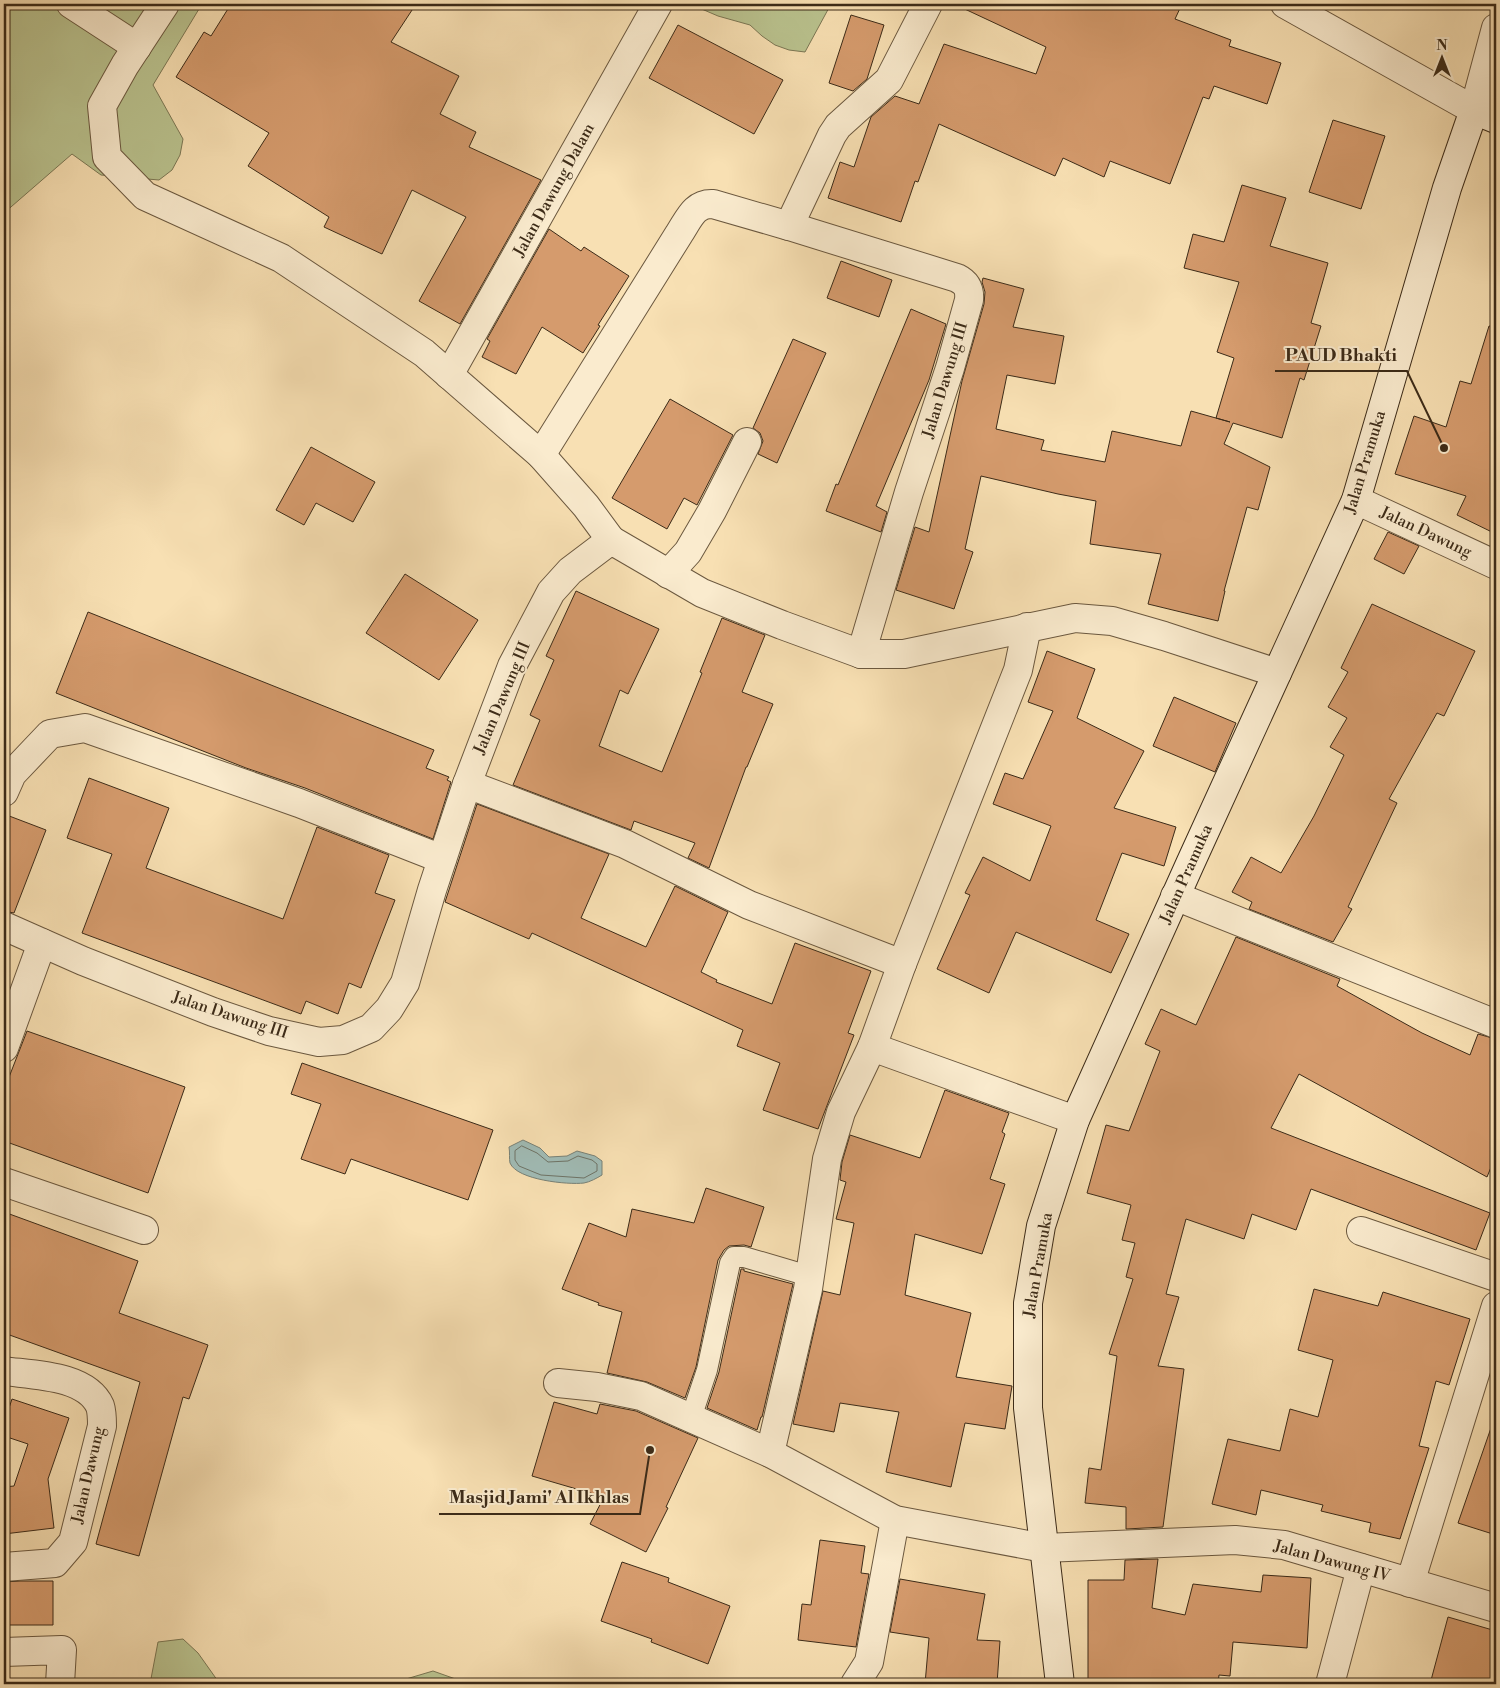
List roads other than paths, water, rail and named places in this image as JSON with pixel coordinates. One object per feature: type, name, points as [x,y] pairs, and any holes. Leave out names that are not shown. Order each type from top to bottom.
[{"type":"street","points":[[71,4],[137,47]]},
{"type":"street","points":[[164,4],[125,65],[102,106],[107,157],[145,196],[280,258],[424,353],[541,455],[586,506],[611,540],[702,593],[861,654],[904,654],[1075,618],[1112,621],[1277,673]]},
{"type":"street","name":"Jalan Dawung Dalam","points":[[449,375],[658,4]]},
{"type":"street","points":[[541,455],[697,207],[713,204],[790,226],[832,135],[838,126],[889,80],[928,4]]},
{"type":"street","points":[[1285,4],[1485,115]]},
{"type":"street","name":"Jalan Pramuka","points":[[1060,1684],[1028,1408],[1028,1303],[1041,1226],[1076,1120],[1356,500],[1447,188],[1485,115],[1496,28]]},
{"type":"street","name":"Jalan Dawung III","points":[[790,226],[957,278],[968,286],[970,292],[950,368],[909,492],[861,654]]},
{"type":"street","points":[[668,574],[688,552],[712,511],[747,442]]},
{"type":"street","name":"Jalan Dawung","points":[[1356,500],[1496,565]]},
{"type":"street","name":"Jalan Dawung III","points":[[4,926],[213,1012],[269,1031],[319,1042],[344,1040],[370,1028],[389,1009],[405,983],[442,859],[467,784],[512,666],[551,592],[570,571],[611,540]]},
{"type":"street","points":[[770,1453],[810,1276],[827,1159],[841,1112],[872,1047],[902,964],[1018,670],[1027,627]]},
{"type":"street","points":[[4,792],[12,774],[50,734],[85,728],[299,803],[442,859]]},
{"type":"street","points":[[467,784],[625,844],[749,905],[902,964]]},
{"type":"street","points":[[1176,896],[1496,1024]]},
{"type":"street","points":[[4,1048],[42,943]]},
{"type":"street","points":[[872,1047],[1076,1120]]},
{"type":"street","points":[[4,1182],[144,1230]]},
{"type":"street","points":[[1361,1232],[1496,1277]]},
{"type":"street","points":[[1410,1583],[1496,1306]]},
{"type":"street","name":"Jalan Dawung","points":[[4,1370],[59,1378],[86,1388],[100,1406],[102,1426],[73,1542],[55,1562],[4,1566]]},
{"type":"street","name":"Jalan Dawung IV","points":[[558,1383],[597,1387],[641,1396],[770,1453],[895,1520],[1044,1548],[1236,1540],[1284,1545],[1496,1608]]},
{"type":"street","points":[[855,1684],[869,1662],[895,1520]]},
{"type":"street","points":[[1330,1684],[1361,1568]]},
{"type":"street","points":[[4,1652],[62,1650],[60,1684]]},
{"type":"lane","points":[[691,1418],[707,1370],[730,1263],[734,1257],[744,1257],[810,1276]]},
{"type":"water","points":[[523,1140],[540,1148],[549,1157],[567,1156],[577,1151],[595,1156],[602,1161],[602,1175],[589,1182],[577,1183],[555,1182],[522,1174],[510,1163],[509,1147]]},
{"type":"place","name":"PAUD Bhakti","points":[[1444,448]]},
{"type":"place","name":"Masjid Jami' Al Ikhlas","points":[[650,1450]]}]
